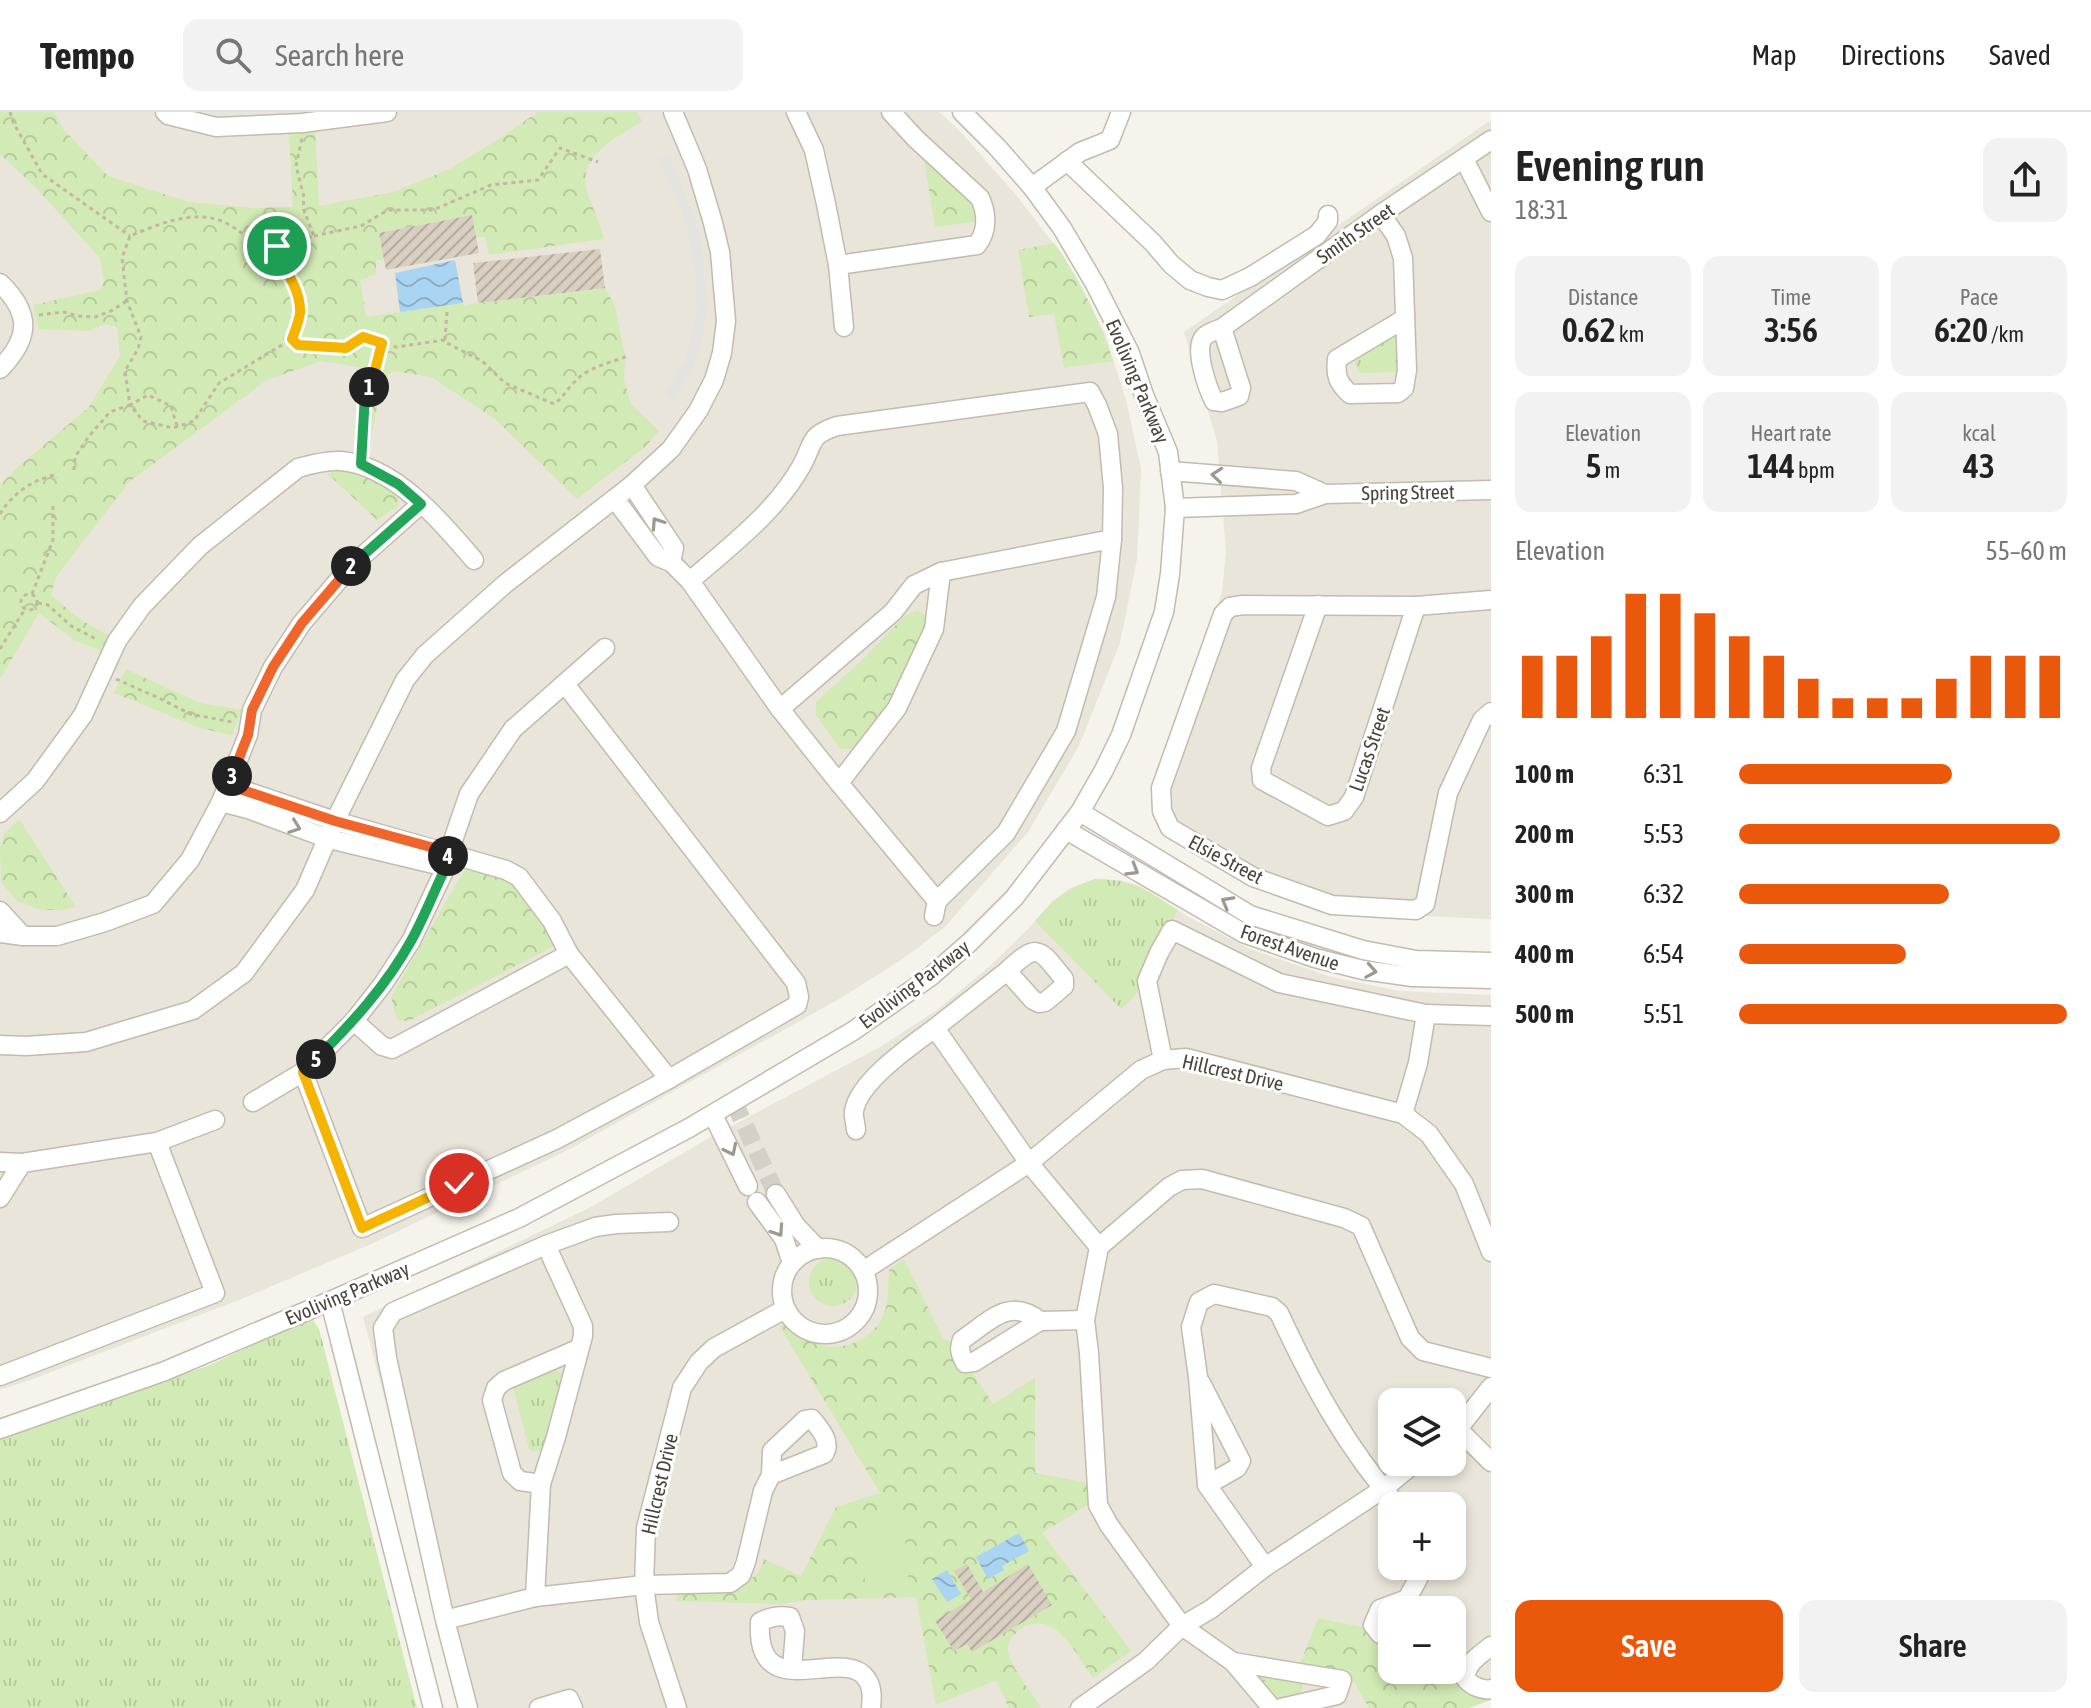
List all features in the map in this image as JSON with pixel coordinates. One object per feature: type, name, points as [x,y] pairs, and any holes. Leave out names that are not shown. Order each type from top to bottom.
[{"type":"street","points":[[165,112],[216,127],[302,123],[387,112]]},
{"type":"street","points":[[0,1045],[86,1042],[193,1010],[244,973],[305,890],[335,821],[405,680],[425,655],[505,584],[615,499],[671,449],[698,411],[714,380],[722,353],[726,321],[720,252],[713,223],[697,169],[673,112]]},
{"type":"street","points":[[796,112],[814,150],[838,265],[844,327]]},
{"type":"street","points":[[838,265],[977,245],[984,237],[986,210],[980,198],[891,112]]},
{"type":"street","name":"Evoliving Parkway","points":[[0,1429],[165,1371],[519,1218],[713,1115],[853,1031],[930,977],[1014,898],[1080,812],[1121,735],[1164,612],[1175,508],[1168,452],[1130,353],[1062,228],[1032,187],[962,112]]},
{"type":"street","points":[[1032,187],[1080,152],[1110,140],[1121,112]]},
{"type":"street","name":"Smith Street","points":[[1222,328],[1491,140]]},
{"type":"street","points":[[1464,159],[1491,212]]},
{"type":"street","points":[[1067,161],[1190,280],[1222,290],[1250,277],[1317,235],[1328,221],[1328,215]]},
{"type":"street","points":[[1381,214],[1396,236],[1403,258],[1407,370],[1404,388],[1398,393],[1350,394],[1339,384],[1337,359],[1404,319]]},
{"type":"street","points":[[0,283],[21,308],[24,329],[13,355],[0,369]]},
{"type":"street","points":[[615,499],[658,557],[671,562],[690,581],[780,709],[936,909],[1006,833],[1066,731],[1106,597],[1112,539],[1113,488],[1108,434],[1097,405],[1090,392],[1080,392],[837,426],[820,432],[813,440],[802,466],[774,503],[690,581]]},
{"type":"street","points":[[0,813],[35,781],[83,715],[113,648],[142,606],[200,546],[298,468],[339,461],[361,464],[398,484],[439,518],[474,560]]},
{"type":"street","name":"Spring Street","points":[[1170,471],[1296,481],[1325,494]]},
{"type":"street","points":[[632,485],[674,548],[671,562]]},
{"type":"street","name":"Spring Street","points":[[1175,508],[1296,504],[1325,494],[1491,490]]},
{"type":"street","points":[[0,933],[57,936],[153,904],[190,860],[224,794],[248,735],[252,710],[273,667],[302,623],[349,568],[421,504]]},
{"type":"street","points":[[780,709],[893,612],[914,585],[941,572],[1112,539]]},
{"type":"street","points":[[839,783],[897,708],[934,629],[941,572]]},
{"type":"street","name":"Elsie Street","points":[[1491,600],[1416,606],[1230,607],[1223,614],[1161,788],[1162,811],[1170,828],[1253,877],[1332,905],[1416,910],[1425,904],[1448,793],[1482,720],[1491,712]]},
{"type":"street","name":"Lucas Street","points":[[1318,605],[1261,768],[1262,780],[1328,816],[1344,811],[1354,797],[1416,606]]},
{"type":"street","points":[[253,1102],[303,1072],[354,1021],[383,984],[411,941],[447,859],[469,794],[513,729],[605,648]]},
{"type":"street","points":[[303,1072],[362,1228],[557,1139],[797,1005],[796,983],[565,684]]},
{"type":"street","points":[[224,794],[335,821],[447,859]]},
{"type":"street","points":[[224,794],[248,809],[329,839],[506,870],[519,877],[552,921],[569,954],[669,1079]]},
{"type":"street","name":"Forest Avenue","points":[[1080,812],[1250,915],[1363,950],[1416,960],[1491,962]]},
{"type":"street","name":"Forest Avenue","points":[[1066,830],[1243,933],[1351,967],[1413,977],[1491,979]]},
{"type":"street","points":[[1163,1060],[1147,981],[1159,953],[1199,885]]},
{"type":"street","points":[[0,911],[23,936]]},
{"type":"street","points":[[1172,930],[1279,983],[1426,1014],[1491,1016]]},
{"type":"street","points":[[354,1021],[382,1046],[392,1049],[569,954]]},
{"type":"street","points":[[856,1130],[854,1111],[864,1091],[889,1062],[1007,971]]},
{"type":"street","points":[[1403,1114],[1418,1063],[1426,1014]]},
{"type":"street","points":[[935,1028],[1029,1163],[1099,1247]]},
{"type":"street","name":"Hillcrest Drive","points":[[863,1271],[1029,1163],[1141,1070],[1163,1060],[1186,1058],[1403,1114],[1429,1134],[1464,1184],[1491,1252]]},
{"type":"street","points":[[713,1115],[753,1194],[784,1239],[792,1263]]},
{"type":"street","points":[[0,1162],[22,1163],[157,1142],[215,1120]]},
{"type":"street","points":[[0,1376],[215,1293],[157,1142]]},
{"type":"street","points":[[0,1198],[22,1163]]},
{"type":"street","points":[[1272,1708],[1233,1662],[1182,1626],[1098,1505],[1085,1320],[1099,1247],[1169,1187],[1182,1180],[1202,1179],[1344,1218],[1361,1226],[1410,1338],[1423,1351],[1491,1368]]},
{"type":"street","points":[[776,1194],[796,1226],[818,1249]]},
{"type":"street","points":[[468,1708],[445,1620],[383,1328],[393,1312],[546,1245],[595,1227],[669,1222]]},
{"type":"street","points":[[535,1597],[541,1484],[583,1336],[583,1326],[546,1245]]},
{"type":"street","points":[[808,1251],[839,1251],[849,1255],[863,1271],[868,1291],[863,1311],[857,1320],[839,1332],[818,1334],[808,1331],[785,1309],[783,1280],[792,1263],[808,1251]]},
{"type":"street","points":[[1265,1567],[1207,1485],[1191,1327],[1199,1302],[1214,1294],[1272,1307],[1279,1313],[1330,1414],[1386,1492]]},
{"type":"street","points":[[330,1301],[433,1708]]},
{"type":"street","name":"Hillcrest Drive","points":[[677,1708],[649,1622],[644,1585],[646,1528],[682,1388],[699,1362],[714,1348],[785,1309]]},
{"type":"street","points":[[1040,1321],[1085,1320]]},
{"type":"street","points":[[541,1484],[520,1481],[512,1473],[492,1400],[496,1388],[504,1381],[578,1349]]},
{"type":"street","points":[[1198,1377],[1241,1461],[1237,1468],[1207,1485]]},
{"type":"street","points":[[1466,1418],[1491,1387]]},
{"type":"street","points":[[1466,1440],[1491,1462]]},
{"type":"street","points":[[445,1620],[535,1597],[644,1585],[730,1583],[741,1575],[763,1491],[771,1475]]},
{"type":"street","points":[[1080,1708],[1146,1661],[1182,1626],[1211,1609],[1265,1567],[1399,1476]]},
{"type":"street","points":[[1378,1614],[1373,1625],[1378,1631]]},
{"type":"street","points":[[1491,1646],[1473,1659],[1465,1678],[1469,1684],[1491,1689]]},
{"type":"street","points":[[1233,1662],[1342,1680],[1337,1695],[1281,1708]]},
{"type":"street","points":[[792,1669],[852,1668],[866,1676],[872,1691],[871,1708]]},
{"type":"street","points":[[539,1708],[569,1699],[573,1708]]},
{"type":"path","points":[[10,112],[42,174],[130,236]]},
{"type":"path","points":[[302,123],[303,134],[296,166],[304,197],[303,208],[314,236]]},
{"type":"path","points":[[276,244],[361,226],[388,210],[433,210],[491,185],[538,180],[560,148],[598,162]]},
{"type":"path","points":[[253,241],[225,223],[203,217],[163,223],[130,236],[122,258],[127,301],[141,337],[125,371],[130,405],[143,421],[173,428],[194,421],[219,383],[292,339],[300,312],[295,287],[283,266],[275,259]]},
{"type":"path","points":[[264,236],[272,239],[278,251],[275,259],[262,264],[254,260],[249,252],[253,241],[264,236]]},
{"type":"path","points":[[23,316],[64,312],[95,317],[127,301]]},
{"type":"path","points":[[447,312],[447,343],[482,361],[505,383],[554,404],[584,373],[628,356]]},
{"type":"path","points":[[292,339],[298,345],[346,348],[363,337],[396,347],[445,340]]},
{"type":"path","points":[[361,464],[365,395],[382,343]]},
{"type":"path","points":[[74,470],[75,457],[110,412],[148,395],[171,406],[177,427]]},
{"type":"path","points":[[0,514],[6,504],[35,480],[55,475],[56,478]]},
{"type":"path","points":[[32,594],[53,540],[53,504]]},
{"type":"path","points":[[32,594],[38,603]]},
{"type":"path","points":[[25,609],[21,600],[24,595],[32,594]]},
{"type":"path","points":[[38,603],[48,605],[71,626],[113,648]]},
{"type":"path","points":[[25,609],[33,609],[38,603]]},
{"type":"path","points":[[0,649],[25,609]]},
{"type":"path","points":[[102,672],[190,714],[216,721],[250,724]]},
{"type":"shaded area","points":[[0,112],[939,112],[1016,195],[1064,257],[1105,334],[1126,400],[1141,468],[1137,559],[1120,643],[1079,746],[1028,832],[945,927],[904,958],[841,998],[568,1150],[369,1245],[239,1300],[0,1390]]},
{"type":"shaded area","points":[[1491,120],[1491,919],[1350,913],[1171,831],[1155,781],[1222,592],[1226,552],[1217,441],[1184,332]]},
{"type":"shaded area","points":[[669,155],[696,222],[702,246],[708,307],[693,367],[674,400],[665,392],[685,362],[697,308],[696,279],[687,226],[658,159]]},
{"type":"shaded area","points":[[1095,879],[1120,880],[1142,887],[1189,917],[1250,949],[1331,977],[1400,991],[1491,995],[1491,1699],[1468,1708],[466,1708],[363,1317],[591,1207],[707,1139],[880,1047],[937,1010],[991,965],[1052,901],[1070,888]]},
{"type":"green space","points":[[0,112],[54,112],[63,129],[108,176],[189,202],[253,208],[293,207],[289,133],[315,131],[319,206],[393,192],[450,169],[538,112],[637,112],[642,121],[602,148],[588,167],[587,191],[604,239],[489,255],[485,237],[476,237],[471,215],[379,233],[384,259],[376,261],[376,274],[360,280],[366,317],[605,288],[615,306],[625,357],[624,380],[631,404],[659,431],[646,446],[577,499],[495,419],[431,377],[393,371],[382,381],[370,444],[354,442],[356,404],[363,368],[321,361],[267,380],[129,482],[56,577],[51,595],[81,620],[110,636],[103,652],[74,640],[39,613],[0,679],[0,485],[89,407],[120,356],[117,327],[104,324],[89,331],[39,329],[33,305],[100,290],[104,281],[100,258],[0,154]]},
{"type":"green space","points":[[921,142],[977,199],[981,216],[974,222],[935,227]]},
{"type":"green space","points":[[1054,243],[1088,300],[1113,361],[1064,368],[1054,314],[1029,317],[1018,250]]},
{"type":"green space","points":[[1394,332],[1403,335],[1404,365],[1398,372],[1360,373],[1355,365],[1355,355]]},
{"type":"green space","points":[[338,469],[351,469],[399,492],[398,506],[377,520],[328,474]]},
{"type":"green space","points":[[918,610],[929,618],[927,628],[894,692],[852,749],[840,749],[816,715],[816,702],[905,616]]},
{"type":"green space","points":[[126,669],[200,703],[242,710],[232,735],[200,728],[114,693]]},
{"type":"green space","points":[[19,819],[76,907],[40,910],[17,901],[1,882],[0,849],[4,834]]},
{"type":"green space","points":[[466,867],[516,878],[558,939],[554,946],[409,1021],[397,1020],[391,997]]},
{"type":"green space","points":[[1095,879],[1120,881],[1139,887],[1178,910],[1156,951],[1148,983],[1121,1009],[1035,921],[1062,895]]},
{"type":"green space","points":[[833,1258],[850,1265],[857,1282],[850,1299],[833,1306],[816,1299],[809,1282],[816,1265]]},
{"type":"green space","points":[[904,1259],[943,1338],[956,1346],[993,1404],[1035,1378],[1035,1473],[1094,1484],[1099,1498],[1042,1533],[1131,1651],[1093,1678],[1061,1634],[1051,1627],[1041,1623],[1029,1625],[1016,1633],[1009,1643],[1011,1661],[1041,1708],[1009,1708],[996,1680],[936,1705],[916,1597],[807,1600],[781,1604],[677,1601],[674,1581],[749,1578],[758,1573],[764,1559],[801,1576],[836,1507],[880,1493],[780,1327],[789,1320],[810,1340],[829,1346],[839,1347],[860,1340],[882,1317],[888,1298],[889,1270]]},
{"type":"green space","points":[[311,1317],[319,1329],[417,1708],[0,1708],[0,1439],[210,1365]]},
{"type":"green space","points":[[551,1367],[563,1374],[548,1450],[534,1452],[529,1449],[513,1387]]},
{"type":"green space","points":[[903,1518],[909,1590],[866,1593],[861,1521]]},
{"type":"green space","points":[[1318,1618],[1378,1631],[1378,1684],[1466,1684],[1466,1673],[1491,1683],[1491,1700],[1469,1708],[1369,1708],[1351,1676],[1300,1664]]},
{"type":"green space","points":[[1250,1671],[1297,1679],[1303,1687],[1301,1694],[1276,1705]]},
{"type":"water","points":[[455,260],[463,303],[400,312],[395,273]]},
{"type":"water","points":[[1019,1533],[1029,1551],[1002,1566],[1004,1570],[988,1579],[976,1557]]},
{"type":"water","points":[[947,1570],[961,1594],[947,1602],[932,1579]]},
{"type":"building","points":[[472,215],[479,253],[386,270],[379,233]]},
{"type":"building","points":[[600,249],[605,288],[478,303],[473,263]]},
{"type":"building","points":[[967,1564],[983,1592],[1028,1564],[1052,1605],[972,1652],[967,1644],[954,1651],[935,1621],[971,1599],[954,1571]]},
{"type":"tunnel","points":[[734,1102],[776,1194]]},
{"type":"route","points":[[277,246],[275,259],[283,266],[295,287],[300,312],[292,339],[298,345],[346,348],[363,337],[382,343],[365,395],[361,464],[398,484],[421,504],[349,568],[302,623],[273,667],[252,710],[248,735],[228,785],[335,821],[449,852],[446,867],[411,941],[383,984],[354,1021],[303,1072],[362,1228],[459,1183]]}]
